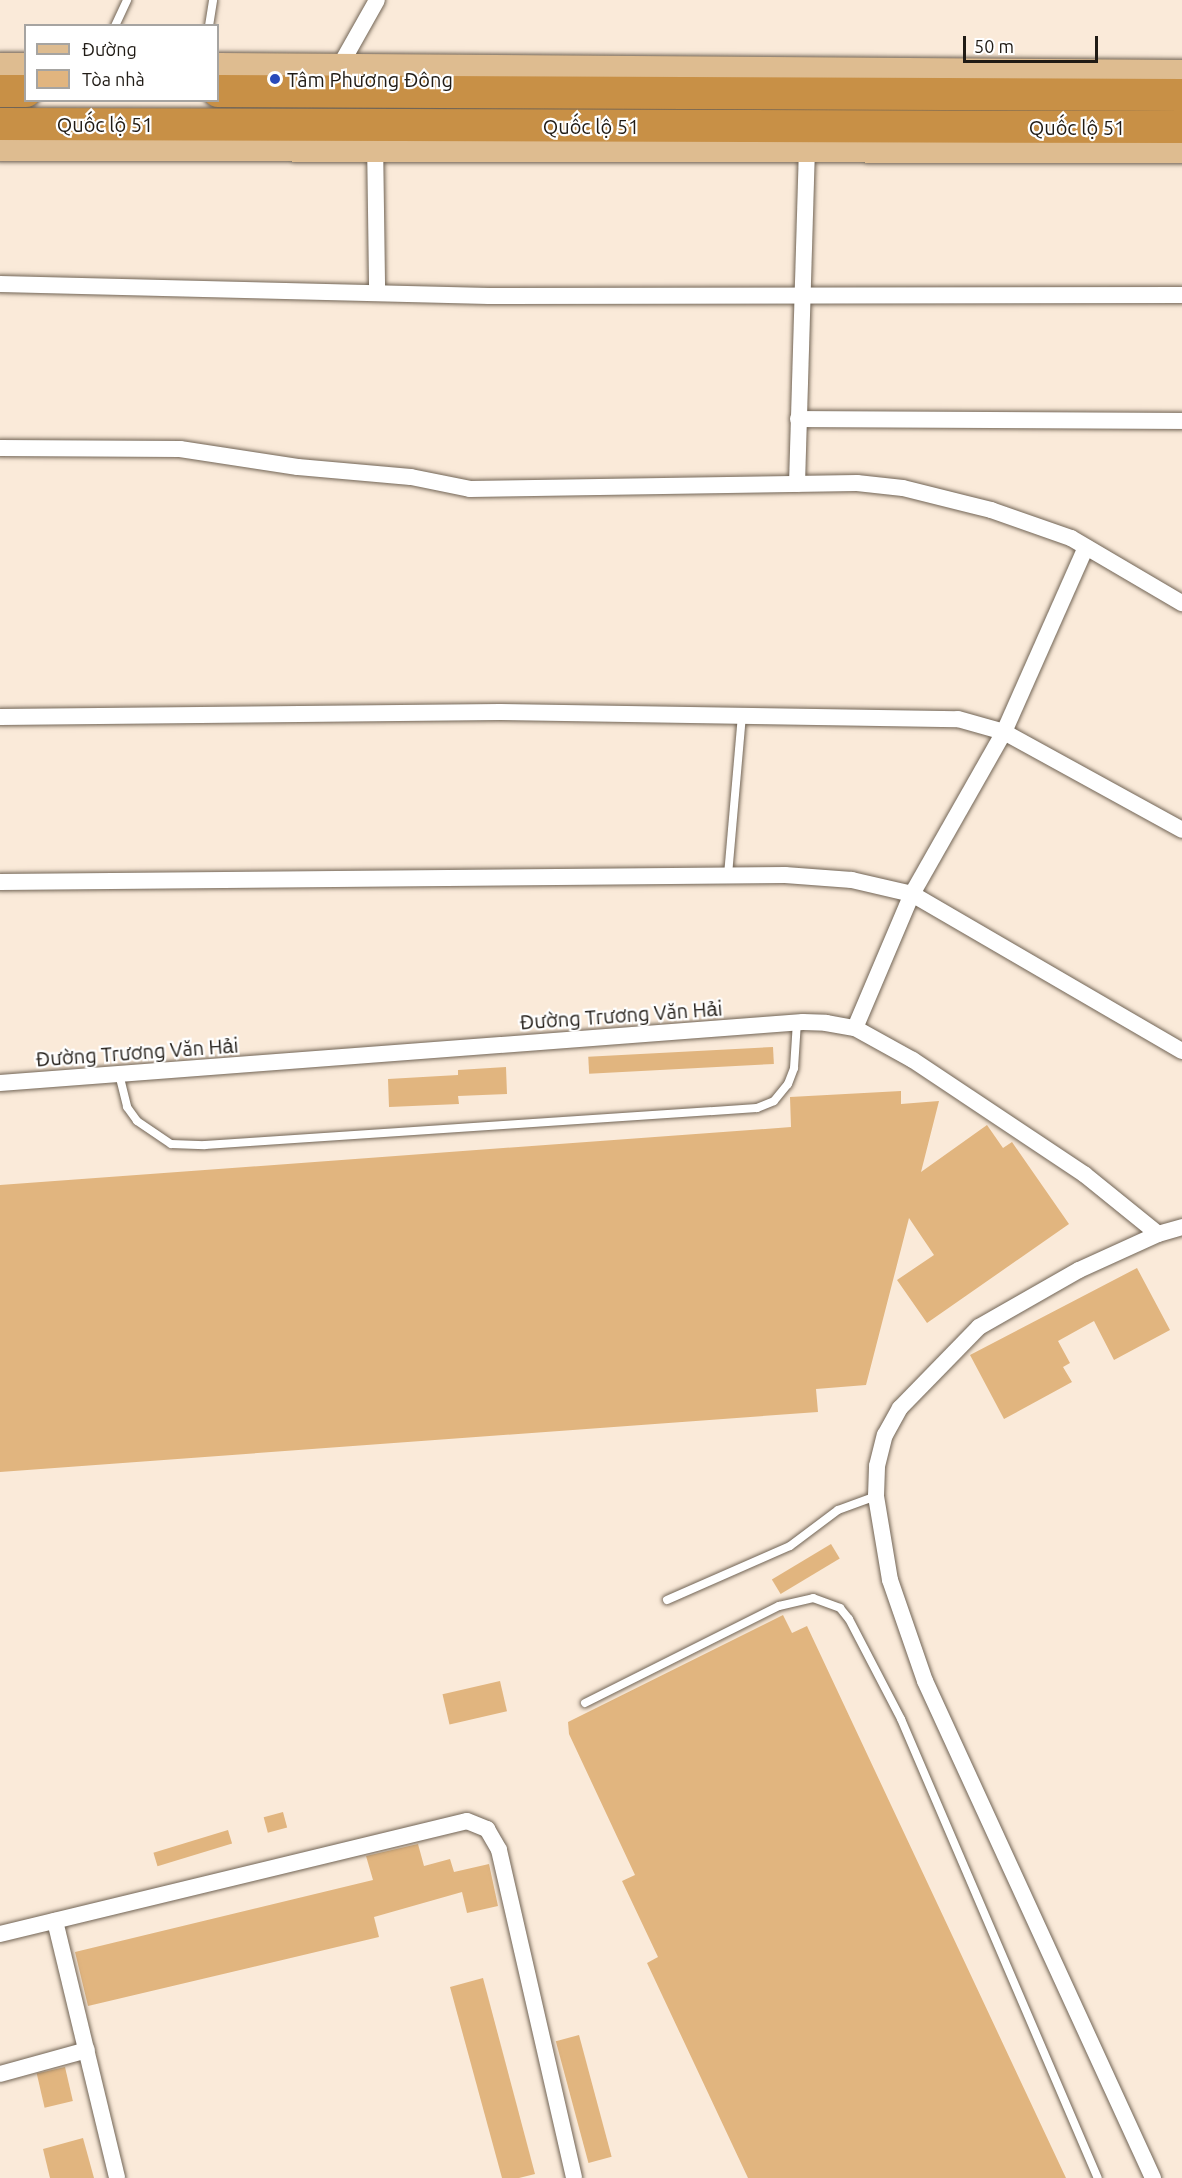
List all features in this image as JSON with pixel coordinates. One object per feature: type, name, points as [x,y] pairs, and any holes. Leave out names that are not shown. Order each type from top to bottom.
[{"type":"highway","name":"Quốc lộ 51","points":[[219,91],[339,79],[958,82],[1182,95]]},
{"type":"highway","points":[[0,91],[24,91]]},
{"type":"highway","name":"Quốc lộ 51","points":[[0,124],[374,136],[808,138],[1182,127]]},
{"type":"main road","points":[[0,66],[24,66]]},
{"type":"main road","name":"Quốc lộ 51","points":[[219,66],[339,79]]},
{"type":"main road","name":"Quốc lộ 51","points":[[958,82],[1182,73]]},
{"type":"main road","name":"Quốc lộ 51","points":[[0,147],[374,136]]},
{"type":"main road","name":"Quốc lộ 51","points":[[808,138],[1182,149]]},
{"type":"street","points":[[339,79],[377,0]]},
{"type":"street","points":[[374,136],[377,291]]},
{"type":"street","points":[[797,484],[801,295],[808,138]]},
{"type":"street","points":[[0,284],[377,291],[489,296],[1182,295]]},
{"type":"street","points":[[798,419],[1182,421]]},
{"type":"street","points":[[0,448],[180,449],[298,467],[411,477],[470,489],[857,483],[903,488],[991,510],[1086,547],[1182,603]]},
{"type":"street","points":[[855,1028],[912,894],[1005,732],[1086,547]]},
{"type":"street","points":[[0,717],[500,712],[949,719],[1005,732],[1182,830]]},
{"type":"street","points":[[0,882],[728,875],[830,878],[912,894],[1182,1051]]},
{"type":"street","name":"Đường Trương Văn Hải","points":[[0,1083],[797,1022],[855,1028],[914,1060],[1084,1174],[1158,1234]]},
{"type":"street","points":[[1153,2178],[925,1681],[890,1580],[876,1496],[882,1446],[900,1407],[979,1327],[1079,1270],[1158,1234],[1182,1227]]},
{"type":"street","points":[[0,1934],[467,1821],[487,1829],[499,1850],[574,2178]]},
{"type":"street","points":[[55,1921],[117,2178]]},
{"type":"street","points":[[0,2074],[87,2050]]},
{"type":"lane","points":[[116,24],[127,0]]},
{"type":"lane","points":[[209,24],[213,0]]},
{"type":"lane","points":[[728,875],[742,716]]},
{"type":"lane","points":[[120,1074],[127,1107],[137,1121],[171,1144],[205,1145],[757,1108],[774,1101],[788,1084],[794,1068],[797,1022]]},
{"type":"lane","points":[[667,1600],[790,1546],[838,1510],[876,1496]]},
{"type":"lane","points":[[585,1703],[779,1606],[813,1598],[840,1608],[849,1618],[901,1719],[1098,2178]]},
{"type":"building","points":[[773,1047],[774,1064],[589,1074],[588,1057]]},
{"type":"building","points":[[506,1067],[507,1094],[458,1096],[459,1104],[389,1107],[388,1079],[458,1075],[458,1070]]},
{"type":"building","points":[[901,1091],[901,1104],[939,1101],[921,1172],[987,1125],[1003,1148],[1012,1142],[1069,1224],[927,1323],[897,1280],[934,1255],[909,1218],[866,1385],[816,1389],[818,1412],[0,1472],[0,1185],[791,1127],[790,1097]]},
{"type":"building","points":[[1137,1268],[1170,1330],[1114,1360],[1094,1321],[1058,1341],[1070,1363],[1063,1367],[1072,1382],[1004,1419],[970,1355]]},
{"type":"building","points":[[831,1544],[840,1559],[781,1594],[772,1580]]},
{"type":"building","points":[[783,1615],[792,1633],[807,1626],[1066,2178],[748,2178],[647,1963],[658,1957],[622,1881],[635,1875],[569,1734],[568,1722]]},
{"type":"building","points":[[500,1681],[507,1711],[449,1724],[443,1694]]},
{"type":"building","points":[[283,1812],[287,1827],[268,1833],[264,1817]]},
{"type":"building","points":[[228,1830],[232,1843],[158,1866],[153,1853]]},
{"type":"building","points":[[418,1844],[424,1866],[450,1859],[454,1872],[489,1864],[498,1906],[467,1913],[462,1892],[374,1917],[379,1937],[88,2006],[75,1952],[373,1880],[366,1856]]},
{"type":"building","points":[[483,1978],[535,2174],[519,2178],[502,2178],[450,1987]]},
{"type":"building","points":[[579,2035],[612,2157],[588,2163],[556,2041]]},
{"type":"building","points":[[65,2067],[73,2101],[45,2108],[37,2074]]},
{"type":"building","points":[[83,2138],[94,2178],[50,2178],[43,2149]]},
{"type":"place","name":"Tâm Phương Đông","points":[[275,79]]}]
